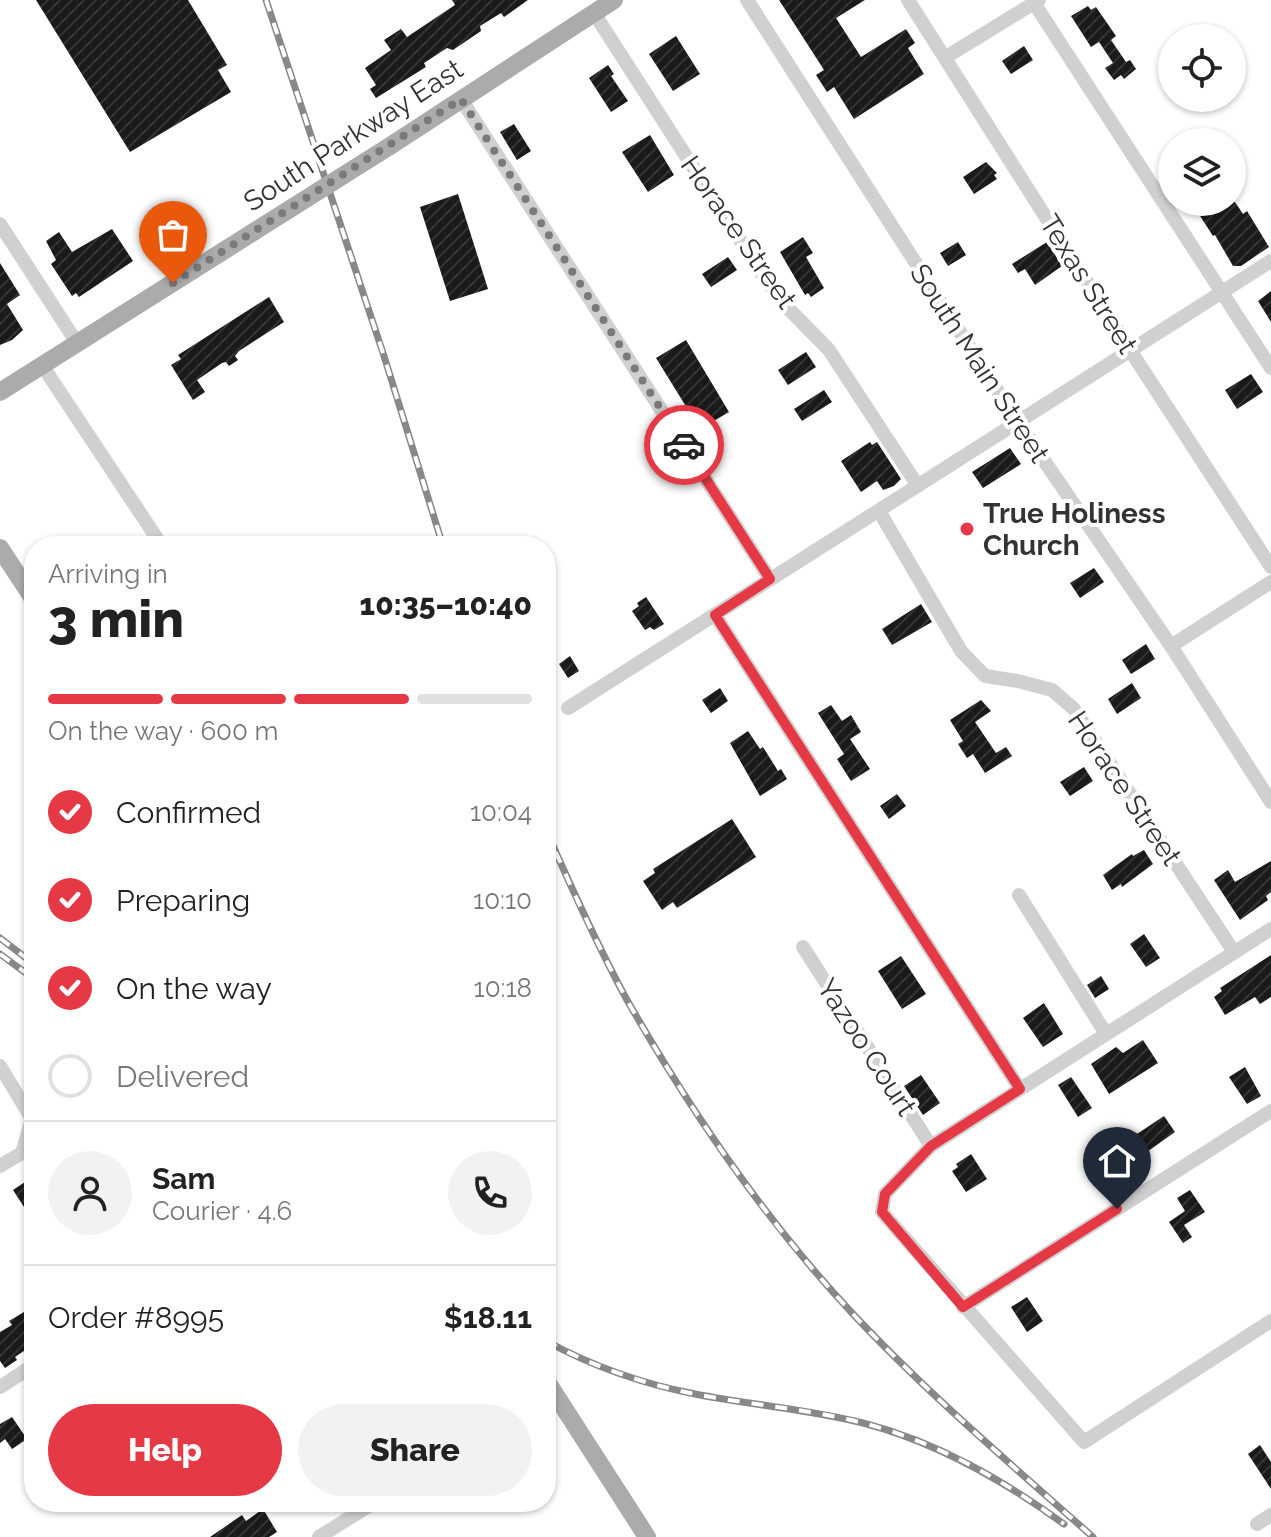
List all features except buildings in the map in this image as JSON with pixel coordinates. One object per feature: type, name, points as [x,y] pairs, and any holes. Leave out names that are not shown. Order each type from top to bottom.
[{"type":"main road","name":"South Parkway East","points":[[0,392],[390,146],[614,0]]},
{"type":"main road","points":[[0,548],[24,585]]},
{"type":"main road","points":[[556,1396],[647,1537]]},
{"type":"street","name":"South Main Street","points":[[747,0],[1017,421],[1171,646],[1271,802]]},
{"type":"street","name":"Texas Street","points":[[908,0],[1271,567]]},
{"type":"street","points":[[946,57],[1036,2],[1271,368]]},
{"type":"street","name":"Horace Street","points":[[594,13],[767,282],[829,350],[918,486]]},
{"type":"street","points":[[461,99],[770,579]]},
{"type":"street","points":[[0,224],[77,343]]},
{"type":"street","points":[[568,708],[1271,261]]},
{"type":"street","points":[[42,365],[155,536]]},
{"type":"street","name":"Horace Street","points":[[879,511],[961,651],[985,676],[1052,690],[1074,709],[1234,952]]},
{"type":"street","points":[[1171,646],[1271,582]]},
{"type":"street","points":[[715,615],[1020,1089]]},
{"type":"street","points":[[1019,895],[1106,1034]]},
{"type":"street","points":[[1271,929],[931,1146],[885,1194],[882,1212],[1084,1442],[1271,1321]]},
{"type":"street","name":"Yazoo Court","points":[[803,947],[931,1146]]},
{"type":"street","points":[[0,1066],[24,1106]]},
{"type":"street","points":[[963,1307],[1271,1111]]},
{"type":"street","points":[[0,1166],[22,1153],[24,1146]]},
{"type":"street","points":[[0,1387],[24,1371]]},
{"type":"street","points":[[319,1537],[350,1512]]},
{"type":"street","points":[[1257,1524],[1271,1515]]},
{"type":"railway","points":[[266,0],[440,536]]},
{"type":"railway","points":[[556,852],[627,1000],[703,1124],[760,1203],[821,1278],[882,1344],[1093,1537]]},
{"type":"railway","points":[[0,938],[24,956]]},
{"type":"railway","points":[[0,954],[24,972]]},
{"type":"railway","points":[[556,1346],[618,1373],[656,1385],[842,1418],[890,1431],[968,1464],[1064,1524]]},
{"type":"way so far","points":[[173,283],[461,99],[684,445]]},
{"type":"place","name":"True Holiness Church","points":[[967,529]]},
{"type":"route","points":[[684,445],[770,579],[715,615],[1020,1089],[931,1146],[885,1194],[882,1212],[963,1307],[1117,1209]]}]
